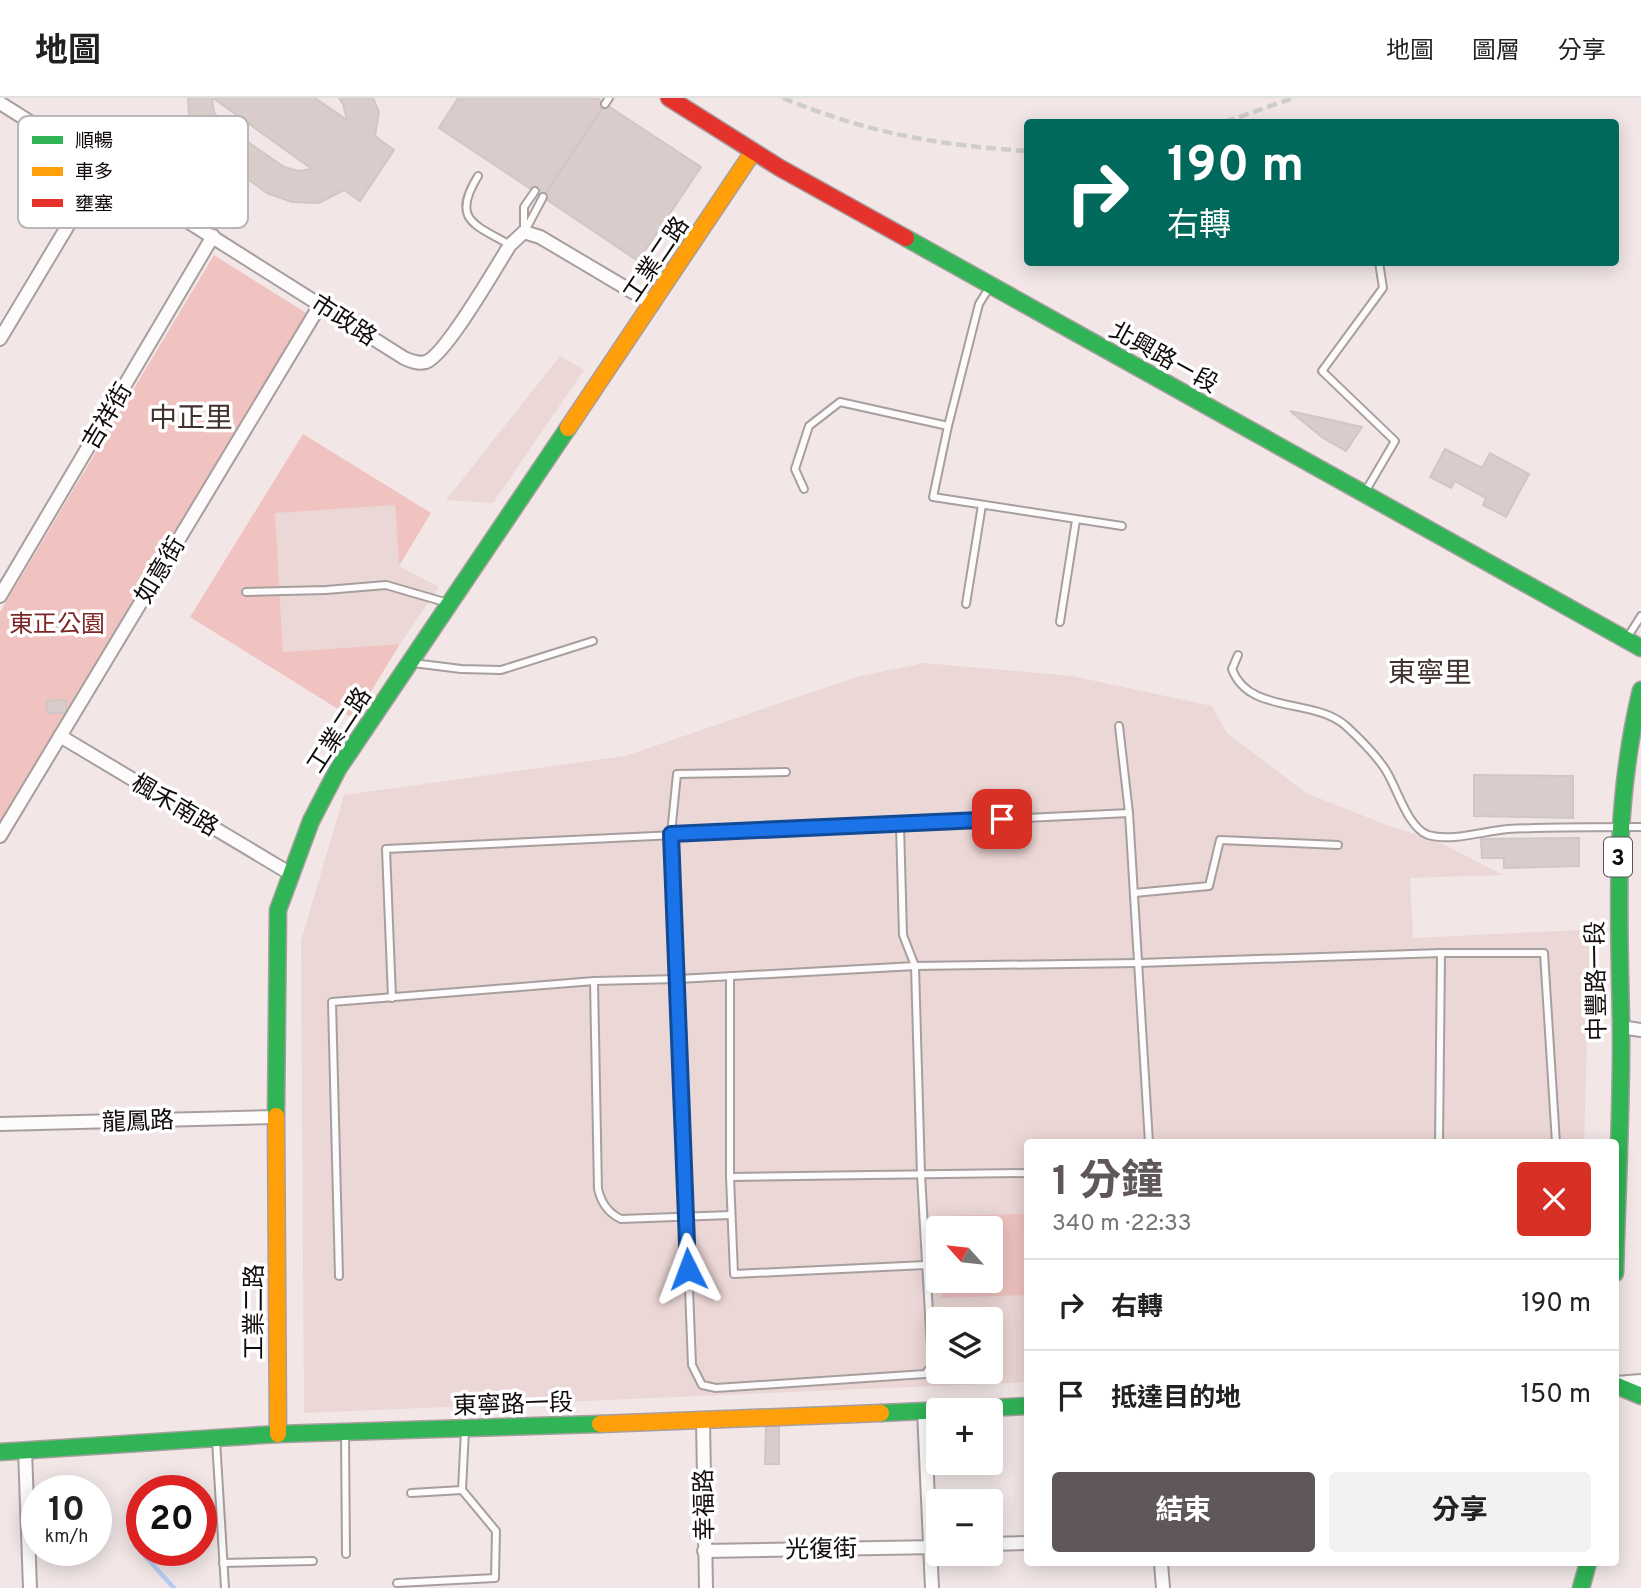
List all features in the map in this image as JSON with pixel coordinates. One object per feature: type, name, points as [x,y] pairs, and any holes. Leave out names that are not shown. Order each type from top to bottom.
[{"type":"street","name":"北興路ㄧ段","points":[[669,98],[753,152],[1641,648]]},
{"type":"street","name":"市政路","points":[[0,103],[21,116]]},
{"type":"street","name":"工業二路","points":[[278,1434],[278,910],[291,874],[312,821],[338,769],[753,152]]},
{"type":"street","points":[[0,339],[66,228]]},
{"type":"street","name":"市政路","points":[[200,228],[404,358],[415,362],[425,362],[444,346],[510,245],[524,232]]},
{"type":"street","points":[[524,232],[540,236],[653,304]]},
{"type":"street","name":"吉祥街","points":[[0,596],[213,236]]},
{"type":"street","name":"如意街","points":[[0,836],[320,305]]},
{"type":"street","name":"中豐路一段","points":[[1618,1139],[1621,1027],[1618,827],[1631,725],[1641,690]]},
{"type":"street","name":"楓禾南路","points":[[60,736],[291,874]]},
{"type":"street","points":[[1621,1027],[1641,1030]]},
{"type":"street","name":"龍鳳路","points":[[0,1124],[276,1117]]},
{"type":"street","points":[[1619,1384],[1641,1381]]},
{"type":"street","points":[[1619,1386],[1641,1396]]},
{"type":"street","name":"東寧路一段","points":[[0,1452],[278,1434],[703,1421],[1024,1406]]},
{"type":"street","points":[[924,1410],[929,1489]]},
{"type":"street","name":"幸福路","points":[[703,1421],[706,1588]]},
{"type":"street","points":[[25,1450],[30,1588]]},
{"type":"street","points":[[1003,1544],[1024,1543]]},
{"type":"street","name":"光復街","points":[[704,1551],[926,1547]]},
{"type":"street","points":[[932,1588],[933,1566]]},
{"type":"street","points":[[1161,1566],[1163,1588]]},
{"type":"street","points":[[1581,1588],[1587,1566]]},
{"type":"lane","points":[[478,176],[465,201],[467,215],[474,224],[510,245]]},
{"type":"lane","points":[[524,232],[524,207],[535,191]]},
{"type":"lane","points":[[524,232],[543,197]]},
{"type":"lane","points":[[1364,494],[1395,441],[1322,371],[1383,288],[1380,266]]},
{"type":"lane","points":[[990,286],[979,304],[933,497],[1122,526]]},
{"type":"lane","points":[[804,489],[795,469],[809,426],[840,402],[948,426]]},
{"type":"lane","points":[[966,604],[982,505]]},
{"type":"lane","points":[[1060,622],[1076,520]]},
{"type":"lane","points":[[246,592],[386,585],[450,604]]},
{"type":"lane","points":[[1626,640],[1641,616]]},
{"type":"lane","points":[[411,663],[461,669],[501,670],[593,641]]},
{"type":"lane","points":[[1238,655],[1232,669],[1237,681],[1246,688],[1264,699],[1333,717],[1346,726],[1385,769],[1410,817],[1417,827],[1428,834],[1451,836],[1506,830],[1641,827]]},
{"type":"lane","points":[[1119,726],[1129,813],[1149,1139]]},
{"type":"lane","points":[[786,772],[677,774],[671,834],[692,1366],[702,1385],[716,1388],[925,1374],[932,1365],[928,1293]]},
{"type":"lane","points":[[392,998],[386,849],[1129,813]]},
{"type":"lane","points":[[730,976],[730,1177],[734,1274],[926,1265],[915,966],[903,935],[900,824]]},
{"type":"lane","points":[[1134,893],[1209,886],[1220,839],[1338,845]]},
{"type":"lane","points":[[339,1276],[332,1002],[594,981],[915,966],[1139,963],[1441,953],[1544,953],[1556,1139]]},
{"type":"lane","points":[[1439,1139],[1441,953]]},
{"type":"lane","points":[[594,981],[600,1200],[614,1216],[621,1219],[731,1215]]},
{"type":"lane","points":[[730,1177],[1024,1173]]},
{"type":"lane","points":[[397,1583],[495,1578],[496,1531],[462,1490],[465,1428]]},
{"type":"lane","points":[[345,1432],[346,1554]]},
{"type":"lane","points":[[216,1438],[225,1588]]},
{"type":"lane","points":[[411,1493],[462,1490]]},
{"type":"lane","points":[[223,1563],[313,1560]]},
{"type":"shaded area","points":[[560,356],[584,370],[493,503],[446,500]]},
{"type":"shaded area","points":[[395,504],[399,566],[439,587],[400,644],[283,652],[275,512]]},
{"type":"shaded area","points":[[924,663],[1072,676],[1212,706],[1227,733],[1306,793],[1384,824],[1439,842],[1503,875],[1410,878],[1413,938],[1580,930],[1590,933],[1584,1139],[1024,1139],[1024,1382],[1003,1383],[1003,1307],[926,1307],[926,1384],[980,1384],[304,1413],[301,941],[344,795],[625,756],[857,677]]},
{"type":"green space","name":"東正公園","points":[[214,255],[306,313],[0,827],[0,612]]},
{"type":"green space","points":[[303,434],[431,513],[399,566],[395,505],[275,513],[283,652],[400,644],[354,719],[190,617]]},
{"type":"green space","points":[[1024,1214],[1024,1295],[942,1298],[942,1293],[1003,1293],[1003,1216],[940,1216]]},
{"type":"building","points":[[188,98],[212,98],[217,116],[189,116]]},
{"type":"building","points":[[213,98],[315,98],[347,120],[339,98],[373,98],[379,112],[375,136],[394,150],[360,201],[344,190],[319,203],[292,202],[267,193],[248,179],[248,142],[284,167],[298,171],[312,169],[248,123],[248,116],[238,116]]},
{"type":"building","points":[[458,98],[597,98],[605,104],[543,197],[439,128]]},
{"type":"building","points":[[605,104],[701,167],[638,261],[543,197]]},
{"type":"building","points":[[1290,411],[1362,427],[1346,451],[1323,438]]},
{"type":"building","points":[[1445,449],[1482,468],[1490,453],[1529,474],[1506,517],[1483,505],[1486,498],[1455,481],[1451,488],[1430,477]]},
{"type":"building","points":[[66,700],[66,713],[47,713],[47,701]]},
{"type":"building","points":[[1474,775],[1573,776],[1573,818],[1474,816]]},
{"type":"building","points":[[1579,838],[1579,866],[1504,868],[1504,858],[1482,858],[1481,839]]},
{"type":"building","points":[[766,1425],[779,1425],[779,1464],[765,1464]]},
{"type":"waterway","points":[[154,1566],[174,1588]]},
{"type":"railway","points":[[783,98],[874,129],[932,141],[1024,151]]},
{"type":"railway","points":[[1234,119],[1293,98]]},
{"type":"traffic: fast","points":[[906,238],[1641,648]]},
{"type":"traffic: fast","points":[[276,1116],[278,910],[311,821],[338,769],[568,428]]},
{"type":"traffic: fast","points":[[1619,1148],[1620,856],[1626,775],[1641,690]]},
{"type":"traffic: fast","points":[[1619,1387],[1641,1396]]},
{"type":"traffic: fast","points":[[881,1413],[1024,1406]]},
{"type":"traffic: fast","points":[[0,1452],[278,1434],[600,1424]]},
{"type":"traffic: fast","points":[[1581,1588],[1587,1566]]},
{"type":"traffic: slow","points":[[568,428],[753,152]]},
{"type":"traffic: slow","points":[[276,1116],[278,1434]]},
{"type":"traffic: slow","points":[[600,1424],[881,1413]]},
{"type":"traffic: jam","points":[[669,98],[780,168],[906,238]]},
{"type":"district","name":"中正里","points":[[191,417]]},
{"type":"district","name":"東寧里","points":[[1430,672]]},
{"type":"route","points":[[688,1269],[671,834],[1002,819]]}]
